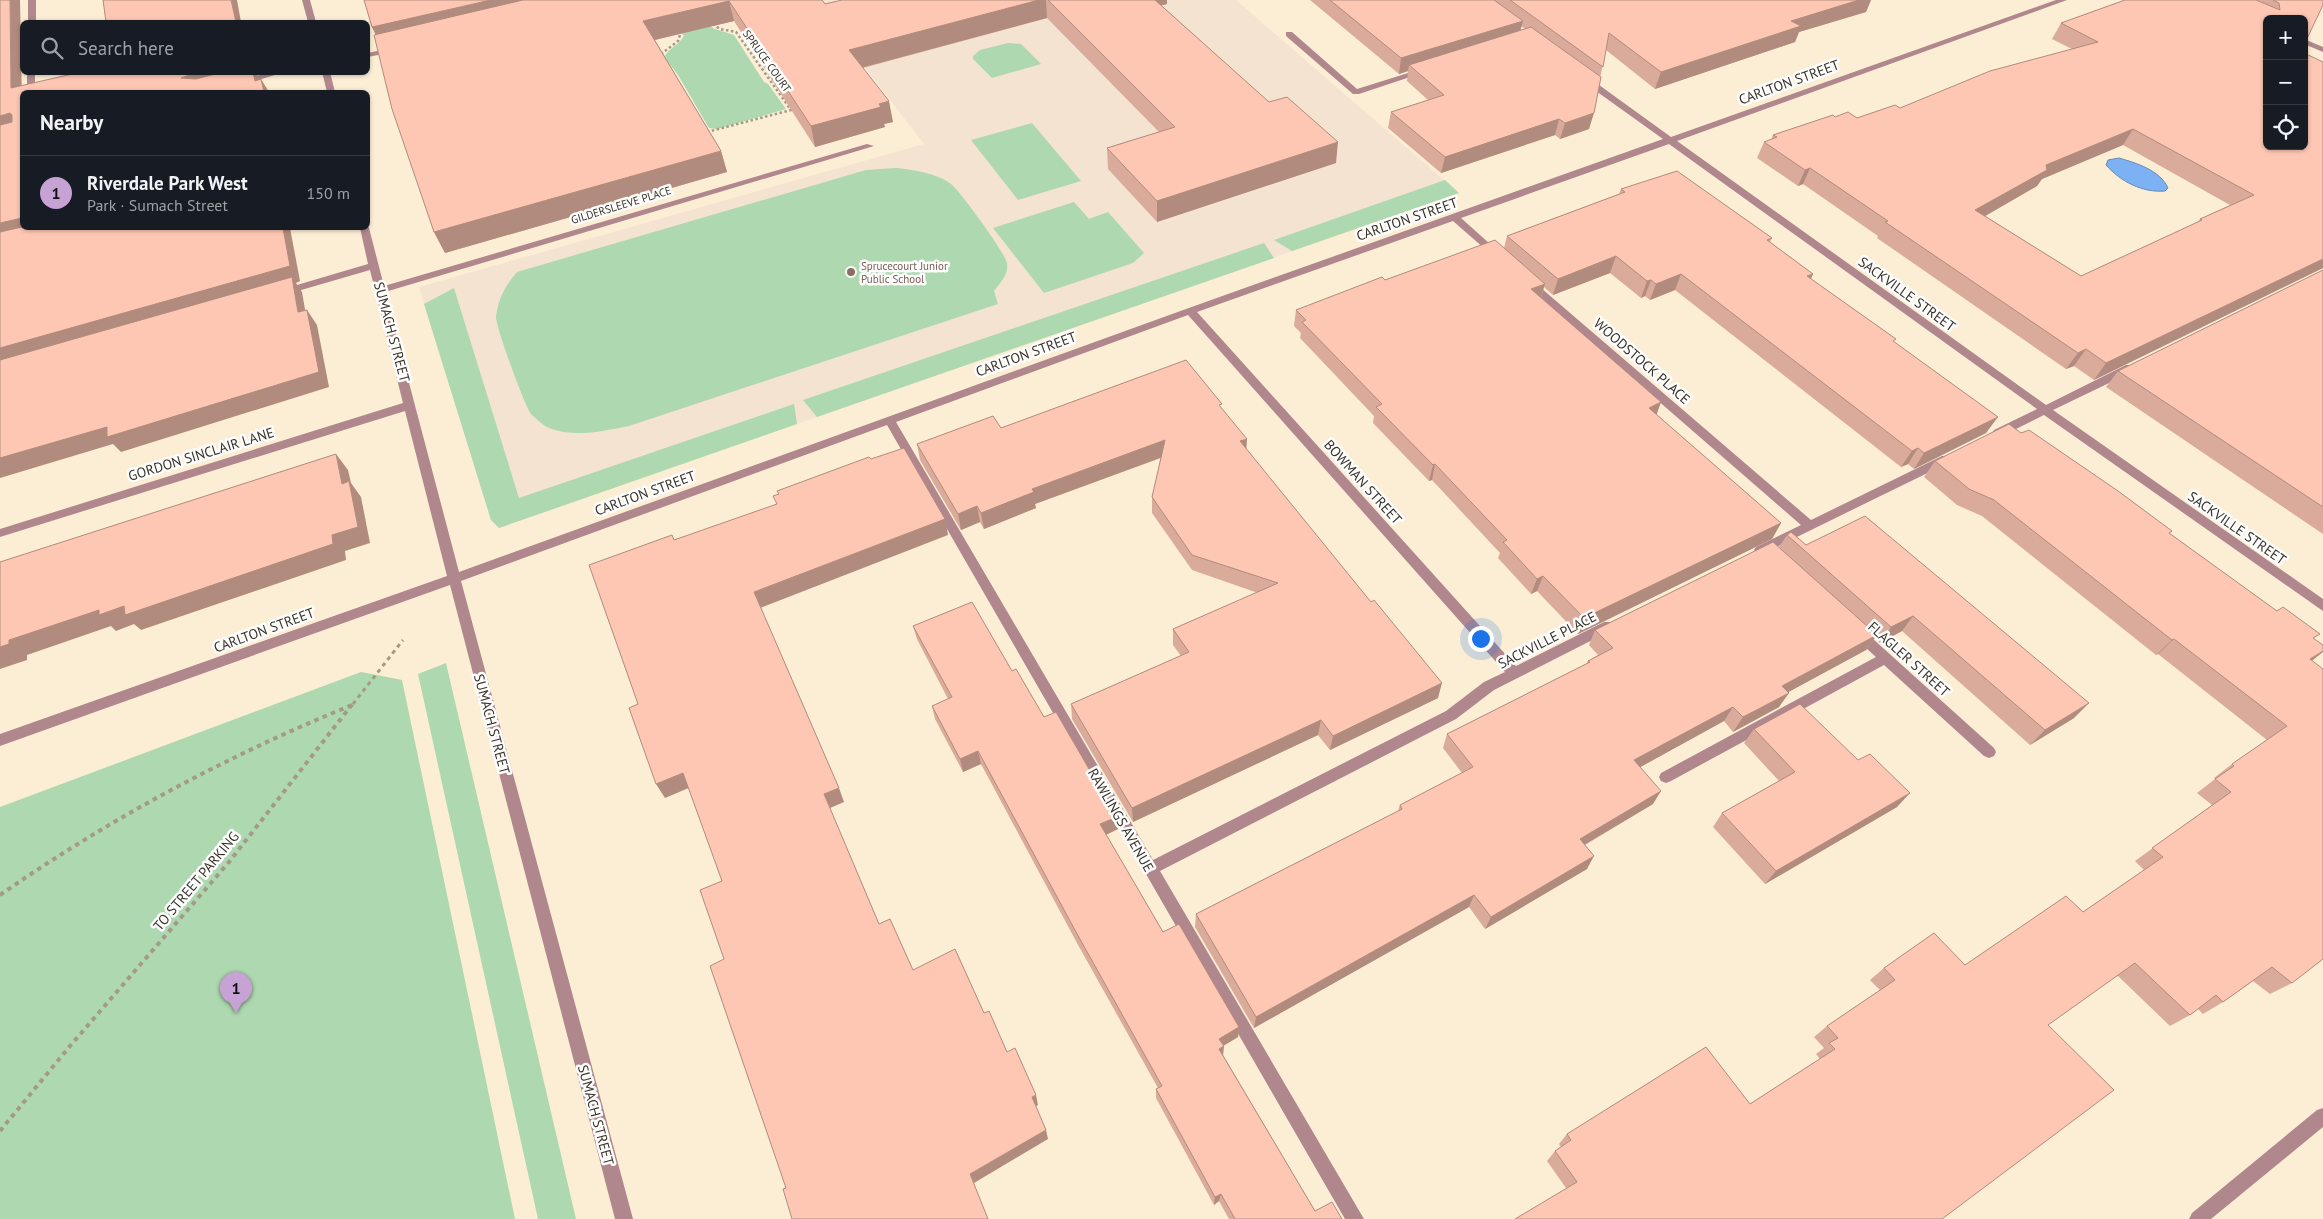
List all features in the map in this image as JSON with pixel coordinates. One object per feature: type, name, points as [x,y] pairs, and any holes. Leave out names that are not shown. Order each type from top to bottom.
[{"type":"street","points":[[32,0],[32,20]]},
{"type":"street","points":[[306,0],[311,20]]},
{"type":"street","name":"CARLTON STREET","points":[[0,740],[453,579],[1190,311],[2063,0]]},
{"type":"street","points":[[1289,34],[1356,92],[1429,69]]},
{"type":"street","points":[[2308,43],[2323,50]]},
{"type":"street","points":[[370,55],[401,48]]},
{"type":"street","name":"SACKVILLE STREET","points":[[1576,73],[2045,410],[2323,606]]},
{"type":"street","points":[[31,75],[31,90]]},
{"type":"street","points":[[229,85],[269,75]]},
{"type":"street","points":[[327,75],[330,90]]},
{"type":"street","name":"GILDERSLEEVE PLACE","points":[[380,290],[870,146]]},
{"type":"street","points":[[1454,218],[1502,260]]},
{"type":"street","name":"SUMACH STREET","points":[[365,230],[411,405],[453,579],[624,1219]]},
{"type":"street","points":[[272,295],[374,266]]},
{"type":"street","name":"WOODSTOCK PLACE","points":[[1524,279],[1810,526]]},
{"type":"street","name":"BOWMAN STREET","points":[[1190,311],[1514,673]]},
{"type":"street","points":[[1984,440],[2138,364]]},
{"type":"street","name":"GORDON SINCLAIR LANE","points":[[0,533],[411,405]]},
{"type":"street","name":"RAWLINGS AVENUE","points":[[889,420],[1355,1219]]},
{"type":"street","points":[[1747,557],[1958,453]]},
{"type":"street","points":[[1764,548],[1774,557]]},
{"type":"street","name":"SACKVILLE PLACE","points":[[1150,869],[1451,715],[1489,686],[1624,618]]},
{"type":"street","name":"FLAGLER STREET","points":[[1850,626],[1989,752]]},
{"type":"street","points":[[1666,777],[1885,658]]},
{"type":"street","points":[[2198,1219],[2323,1116]]},
{"type":"path","name":"SPRUCE COURT","points":[[704,126],[708,133],[791,110],[736,32],[716,27],[711,21]]},
{"type":"path","points":[[660,56],[661,52],[678,42],[680,35],[676,29]]},
{"type":"path","name":"TO STREET PARKING","points":[[0,1131],[70,1046],[229,862],[402,640]]},
{"type":"path","points":[[0,896],[30,873],[124,815],[210,767],[289,729],[354,704]]},
{"type":"shaded area","name":"Sprucecourt Junior Public School","points":[[813,0],[1236,0],[1459,193],[499,528],[491,520],[419,287],[924,144]]},
{"type":"green space","points":[[658,0],[715,29],[734,35],[764,82],[768,84],[786,109],[717,129],[709,128],[678,75],[664,57],[684,36]]},
{"type":"green space","points":[[1008,43],[1021,44],[1041,64],[992,78],[973,59],[973,56],[980,50]]},
{"type":"green space","points":[[1032,123],[1081,181],[1018,200],[971,140]]},
{"type":"green space","points":[[896,168],[925,173],[945,180],[956,189],[973,210],[1007,263],[1005,275],[994,291],[998,304],[629,426],[589,433],[569,433],[549,428],[531,414],[511,366],[496,317],[498,304],[503,293],[517,272],[866,170]]},
{"type":"green space","points":[[1445,180],[1459,193],[1292,251],[1274,240]]},
{"type":"green space","points":[[1074,202],[1089,219],[1108,212],[1144,253],[1133,263],[1044,293],[993,228]]},
{"type":"green space","points":[[1264,243],[1274,258],[817,417],[803,400]]},
{"type":"green space","points":[[454,288],[519,498],[794,404],[797,424],[499,528],[491,520],[424,304]]},
{"type":"green space","points":[[446,663],[576,1219],[538,1219],[418,674]]},
{"type":"green space","points":[[361,672],[402,680],[515,1219],[0,1219],[0,807]]},
{"type":"water","points":[[2119,158],[2140,165],[2153,172],[2159,176],[2168,188],[2165,191],[2149,190],[2133,185],[2118,177],[2106,165],[2108,160]]},
{"type":"building","points":[[0,0],[10,0],[11,88],[68,75],[190,75],[181,78],[196,79],[211,75],[254,75],[255,81],[261,79],[264,90],[20,90],[20,218],[0,223],[0,125],[12,122],[12,115],[10,113],[0,116]]},
{"type":"building","points":[[103,0],[231,0],[236,20],[106,20]]},
{"type":"building","points":[[364,0],[491,0],[372,27]]},
{"type":"building","points":[[523,0],[822,0],[825,4],[842,0],[1039,0],[849,50],[889,101],[879,104],[881,107],[811,126],[729,1],[643,21],[721,151],[434,232],[392,109],[374,35]]},
{"type":"building","points":[[1048,0],[1155,0],[1269,102],[1287,97],[1338,142],[1157,201],[1107,148],[1175,127]]},
{"type":"building","points":[[1330,0],[1494,0],[1523,21],[1401,58]]},
{"type":"building","points":[[1510,0],[1859,0],[1791,21],[1801,26],[1661,72],[1609,33],[1603,67]]},
{"type":"building","points":[[2125,0],[2256,0],[2280,10],[2279,3],[2273,0],[2323,0],[2323,5],[2308,37],[2308,15],[2263,15],[2263,150],[2308,150],[2308,55],[2323,62],[2323,259],[2106,363],[2086,349],[2078,353],[1885,222],[1888,221],[1810,168],[1805,170],[1764,142],[1777,137],[1773,135],[1833,115],[1835,117],[1848,112],[1857,118],[1895,105],[1900,108],[1990,71],[2098,42],[2061,23]],"holes":[[[2133,129],[2254,195],[2200,219],[2202,220],[2081,276],[1975,210],[2047,170],[2046,165]]]},
{"type":"building","points":[[1531,27],[1601,77],[1594,113],[1565,123],[1559,119],[1445,157],[1391,112],[1444,95],[1409,65]]},
{"type":"building","points":[[1677,171],[1772,238],[1767,240],[1813,274],[1807,276],[1896,339],[1893,341],[1998,417],[1924,453],[1918,448],[1912,451],[1681,274],[1656,284],[1651,280],[1647,281],[1616,256],[1558,279],[1507,236],[1625,192],[1621,189]]},
{"type":"building","points":[[20,227],[20,230],[283,230],[290,266],[0,348],[0,232]]},
{"type":"building","points":[[1495,240],[1545,284],[1531,289],[1661,402],[1649,408],[1781,523],[1584,618],[1543,576],[1537,579],[1503,542],[1507,540],[1435,464],[1433,465],[1376,407],[1382,404],[1302,322],[1306,320],[1296,310],[1382,277],[1385,280]]},
{"type":"building","points":[[2323,270],[2323,507],[2118,371]]},
{"type":"building","points":[[292,277],[298,312],[307,310],[319,372],[107,437],[107,427],[0,458],[0,360]]},
{"type":"building","points":[[1186,360],[1222,404],[1219,405],[1247,439],[1240,441],[1371,602],[1374,600],[1442,683],[1333,736],[1321,720],[1132,808],[1071,704],[1189,652],[1173,629],[1278,583],[1192,555],[1152,497],[1165,440],[1032,489],[1034,492],[981,513],[977,506],[958,514],[917,444],[993,416],[1001,428]]},
{"type":"building","points":[[2009,424],[2021,433],[2029,430],[2118,491],[2172,531],[2169,533],[2277,611],[2283,607],[2320,634],[2313,638],[2323,645],[2323,651],[2310,659],[2323,669],[2323,959],[2292,983],[2272,967],[2223,1002],[2216,995],[2190,1015],[2135,963],[2048,1025],[2114,1090],[1942,1219],[1515,1219],[1577,1182],[1555,1151],[1571,1140],[1567,1134],[1706,1047],[1750,1104],[1835,1049],[1829,1043],[1838,1038],[1827,1026],[1895,980],[1884,968],[1934,933],[1965,965],[2066,896],[2083,912],[2163,857],[2152,848],[2231,792],[2215,779],[2234,766],[2232,764],[2287,726],[2174,639],[2172,640],[1994,500],[1969,489],[1935,461]]},
{"type":"building","points":[[904,448],[945,519],[754,592],[839,788],[824,794],[879,924],[890,919],[913,970],[955,949],[984,1013],[989,1011],[1007,1052],[1015,1048],[1036,1095],[1032,1097],[1046,1130],[970,1174],[988,1219],[792,1219],[783,1189],[786,1188],[710,966],[724,959],[700,890],[722,881],[683,773],[656,784],[629,708],[638,704],[589,565],[672,535],[674,540],[777,504],[773,496],[779,494],[777,491],[869,457],[871,459]]},
{"type":"building","points":[[336,454],[342,484],[349,481],[358,527],[332,535],[333,544],[125,615],[124,606],[99,615],[99,610],[9,640],[9,644],[0,647],[0,562]]},
{"type":"building","points":[[1865,516],[2089,703],[2045,730],[1913,616],[1891,627],[1787,535],[1791,532],[1806,545]]},
{"type":"building","points":[[1773,542],[1877,635],[1782,686],[1789,693],[1743,717],[1733,707],[1634,760],[1661,791],[1580,839],[1594,856],[1491,917],[1474,895],[1256,1017],[1196,914],[1402,809],[1400,805],[1473,767],[1447,734],[1590,662],[1588,661],[1613,648],[1595,630]]},
{"type":"building","points":[[972,602],[1012,671],[1016,669],[1044,717],[1056,712],[1117,817],[1100,824],[1163,932],[1179,924],[1239,1027],[1219,1039],[1224,1046],[1219,1049],[1315,1211],[1332,1202],[1342,1219],[1235,1219],[1221,1194],[1215,1197],[1156,1089],[1162,1086],[978,751],[960,759],[932,706],[952,697],[913,626]]},
{"type":"building","points":[[1800,704],[1858,760],[1870,754],[1910,793],[1776,871],[1722,813],[1795,772],[1754,729]]},
{"type":"place","name":"Sprucecourt Junior Public School","points":[[851,272]]},
{"type":"place","name":"Riverdale Park West","points":[[236,1013]]}]
